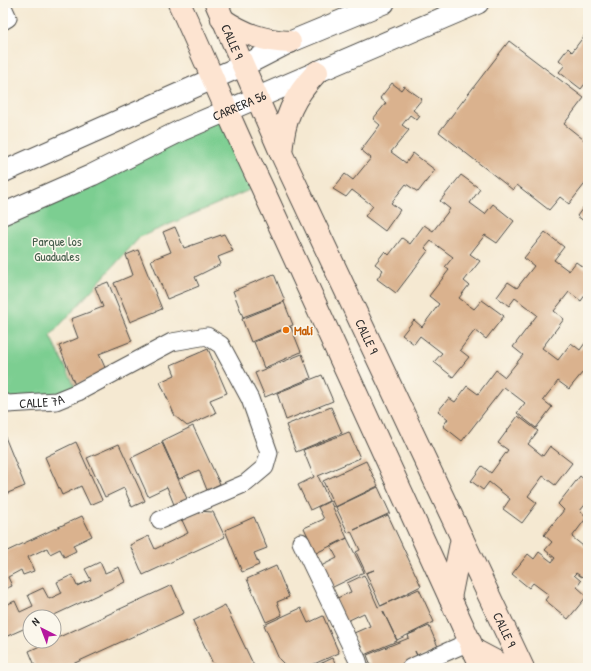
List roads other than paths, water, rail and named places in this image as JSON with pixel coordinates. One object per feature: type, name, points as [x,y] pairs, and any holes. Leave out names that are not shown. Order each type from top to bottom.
[{"type":"main road","points":[[179,3],[474,653],[508,668]]},
{"type":"main road","points":[[219,11],[237,29],[253,37],[271,41],[290,42]]},
{"type":"main road","name":"CALLE 9","points":[[219,11],[281,152],[523,668]]},
{"type":"main road","points":[[281,152],[283,130],[290,108],[302,89],[317,72]]},
{"type":"main road","points":[[450,598],[462,538]]},
{"type":"street","points":[[3,172],[243,65],[290,42],[384,3]]},
{"type":"street","name":"CARRERA 56","points":[[3,214],[92,175],[182,130],[227,110],[478,3]]},
{"type":"street","name":"CALLE 7A","points":[[3,402],[8,404],[56,401],[78,392],[172,342],[207,336],[221,345],[250,399],[269,453],[264,467],[246,483],[160,520]]},
{"type":"street","points":[[301,542],[360,668]]},
{"type":"street","points":[[410,668],[474,653]]},
{"type":"place","name":"Malí","points":[[286,330]]},
{"type":"park label","name":"Parque los Guaduales","points":[[57,248]]}]
